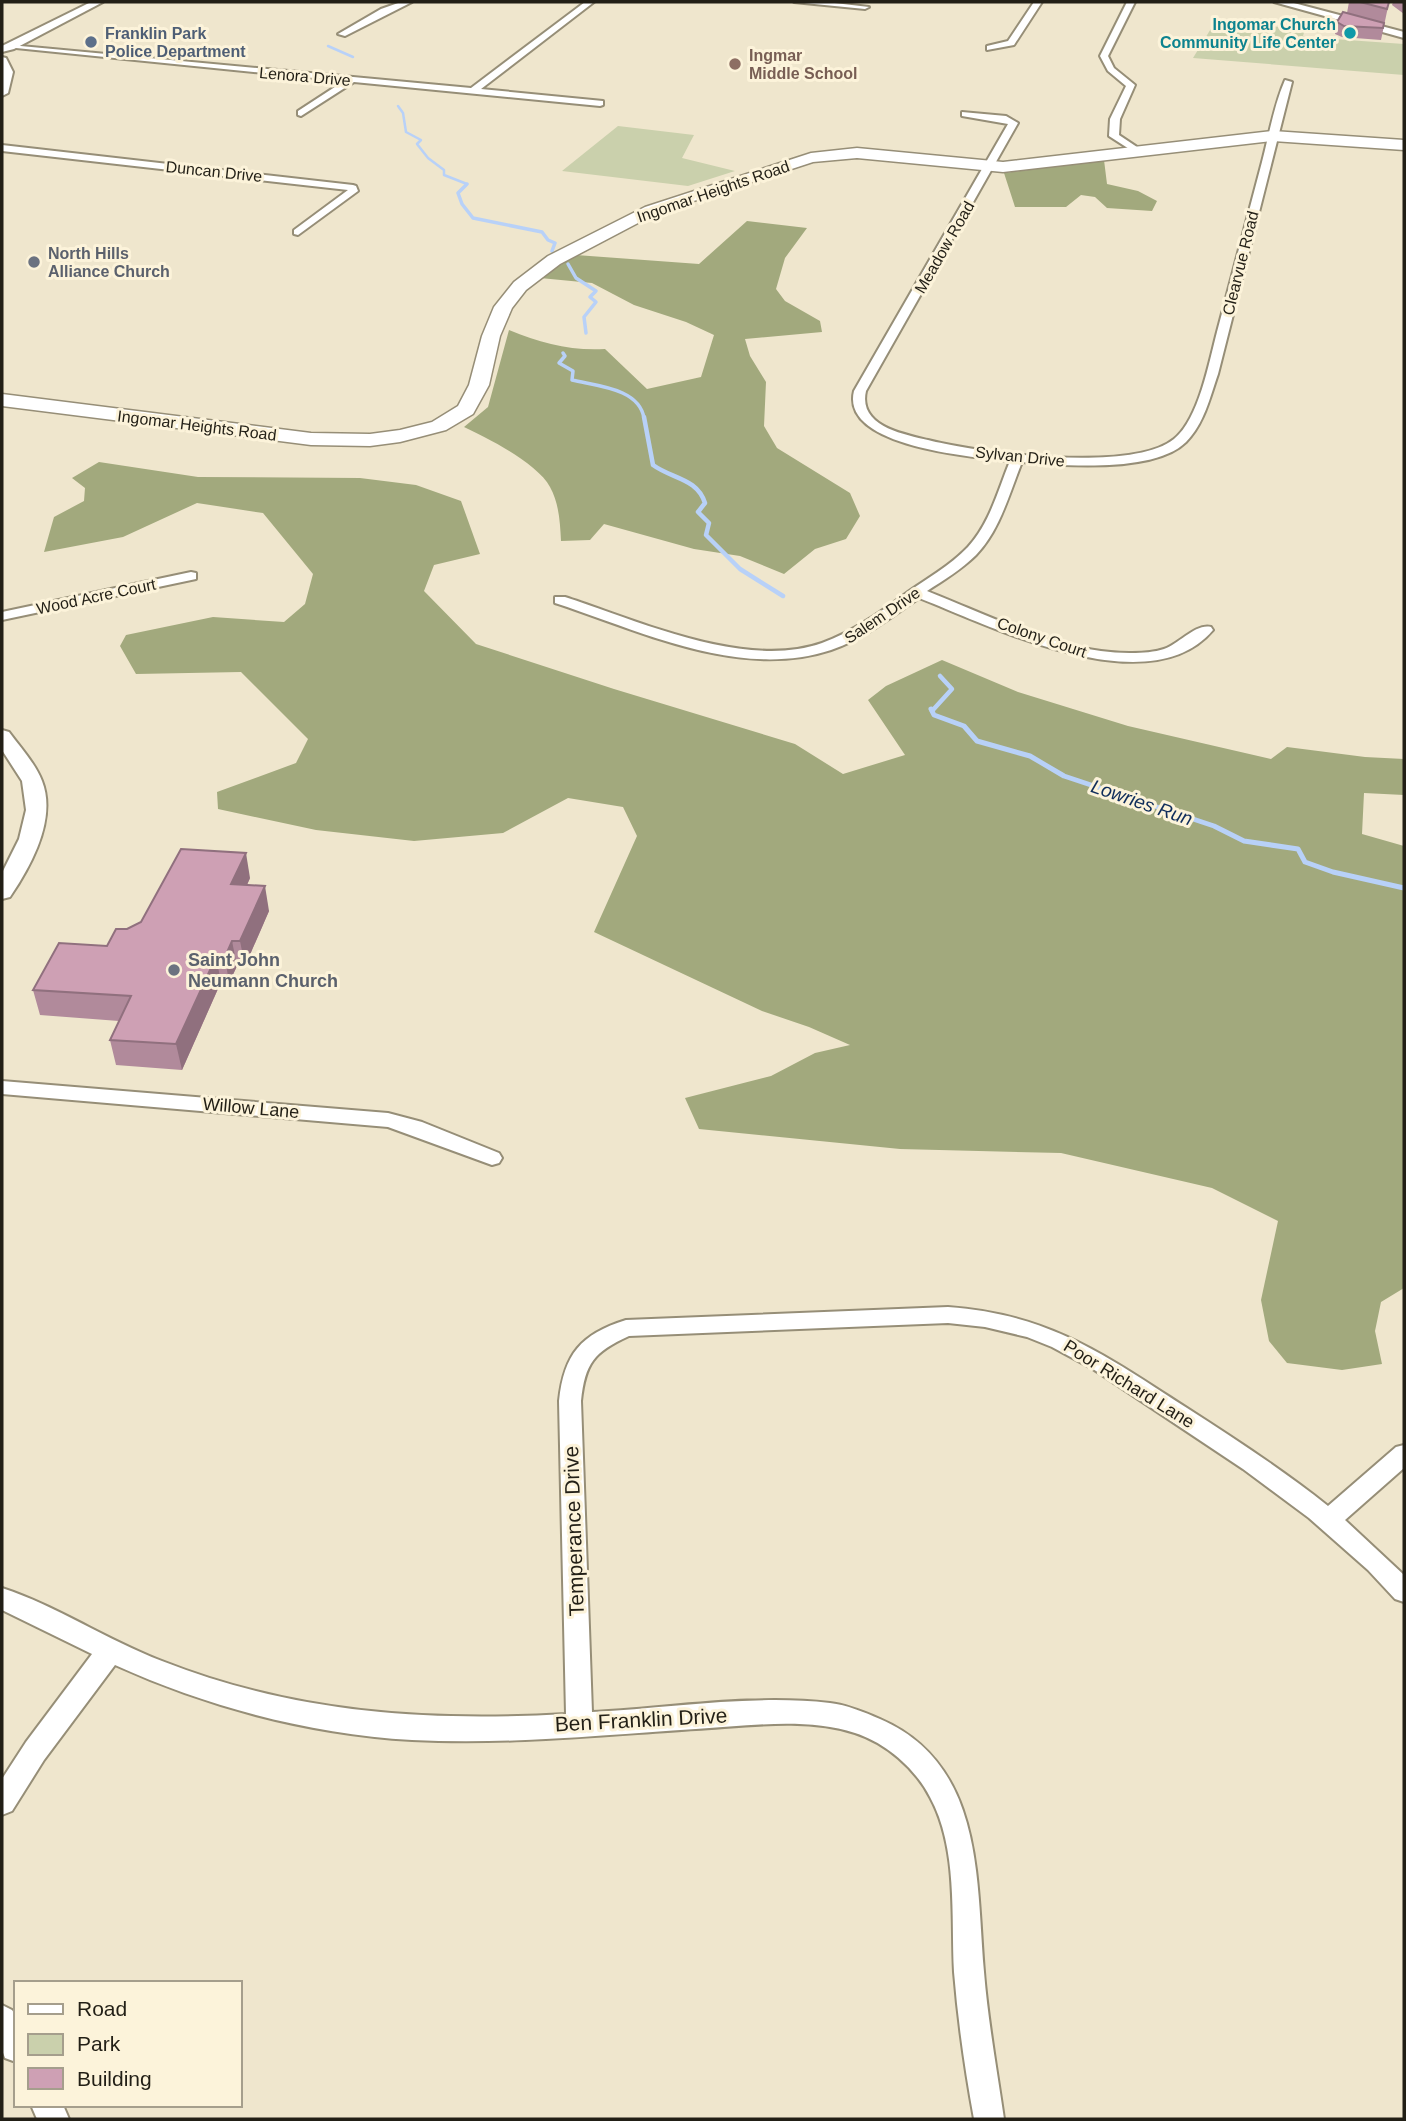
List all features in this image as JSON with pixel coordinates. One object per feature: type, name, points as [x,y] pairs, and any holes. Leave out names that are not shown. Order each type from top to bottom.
[{"type":"main road","name":"Ingomar Heights Road","points":[[2,400],[319,440],[370,440],[414,433],[451,421],[471,404],[503,307],[520,286],[554,260],[651,210],[824,155],[857,153],[990,167],[1047,164],[1273,136],[1404,145]]},
{"type":"street","points":[[6,48],[98,2]]},
{"type":"street","points":[[342,34],[384,11],[408,2]]},
{"type":"street","points":[[473,91],[590,2]]},
{"type":"street","points":[[798,2],[865,7]]},
{"type":"street","points":[[990,48],[1011,43],[1038,2]]},
{"type":"street","points":[[1131,2],[1104,56],[1111,69],[1131,85],[1115,119],[1114,135],[1137,152]]},
{"type":"street","points":[[1279,2],[1404,36]]},
{"type":"street","name":"Lenora Drive","points":[[6,48],[600,103]]},
{"type":"street","points":[[2,60],[8,72],[2,93]]},
{"type":"street","points":[[301,113],[352,80]]},
{"type":"street","name":"Clearvue Road","points":[[1182,439],[1192,425],[1212,374],[1288,82]]},
{"type":"street","name":"Meadow Road","points":[[862,414],[857,398],[860,391],[1013,123],[1006,119],[965,114]]},
{"type":"street","name":"Duncan Drive","points":[[2,148],[353,188],[353,191],[298,232]]},
{"type":"street","name":"Sylvan Drive","points":[[862,414],[875,426],[901,437],[954,448],[1078,462],[1130,459],[1156,454],[1175,446],[1182,439]]},
{"type":"street","name":"Salem Drive","points":[[560,600],[715,650],[761,657],[786,656],[835,645],[875,622],[973,551],[980,543],[1018,457]]},
{"type":"street","name":"Wood Acre Court","points":[[2,616],[191,576]]},
{"type":"street","name":"Colony Court","points":[[917,592],[1061,645],[1104,657],[1160,655],[1175,650],[1206,630]]},
{"type":"street","points":[[2,736],[32,781],[37,811],[19,860],[2,892]]},
{"type":"street","name":"Willow Lane","points":[[2,1087],[410,1123],[465,1150],[492,1158]]},
{"type":"street","name":"Poor Richard Lane","points":[[593,1345],[626,1328],[648,1326],[948,1315],[979,1317],[1046,1335],[1078,1349],[1187,1420],[1328,1520],[1404,1591]]},
{"type":"street","name":"Temperance Drive","points":[[579,1724],[570,1401],[572,1374],[578,1361],[593,1345]]},
{"type":"street","points":[[1328,1520],[1404,1454]]},
{"type":"street","name":"Ben Franklin Drive","points":[[2,1599],[110,1651],[209,1690],[284,1711],[339,1719],[455,1729],[772,1713],[831,1713],[878,1730],[914,1753],[929,1769],[958,1838],[970,1983],[980,2070],[989,2119]]},
{"type":"street","points":[[2,1802],[35,1751],[110,1651]]},
{"type":"street","points":[[2,2021],[14,2043]]},
{"type":"green space","points":[[1215,22],[1305,29],[1305,37],[1404,44],[1404,75],[1193,58]]},
{"type":"green space","points":[[618,126],[694,135],[682,158],[735,171],[688,186],[562,171]]},
{"type":"green space","points":[[1104,160],[1107,184],[1138,191],[1157,201],[1152,211],[1107,208],[1095,197],[1081,195],[1066,207],[1015,207],[1004,173]]},
{"type":"green space","points":[[747,221],[807,228],[785,258],[776,289],[785,301],[820,321],[822,332],[745,339],[750,356],[766,382],[764,426],[777,448],[850,493],[860,516],[846,539],[815,549],[784,574],[740,556],[694,549],[604,524],[590,540],[561,541],[555,500],[544,478],[512,452],[464,427],[488,407],[509,330],[556,345],[605,349],[647,389],[701,377],[714,335],[686,322],[634,305],[592,283],[540,278],[576,255],[699,264]]},
{"type":"green space","points":[[99,462],[198,477],[360,478],[416,485],[461,501],[480,554],[434,565],[424,591],[476,644],[795,744],[843,774],[905,755],[868,700],[886,686],[942,660],[1018,692],[1128,726],[1271,759],[1287,747],[1404,759],[1404,795],[1364,793],[1362,834],[1404,846],[1404,1288],[1381,1302],[1375,1331],[1382,1364],[1342,1370],[1287,1363],[1269,1341],[1261,1300],[1278,1221],[1212,1188],[1061,1153],[900,1149],[699,1129],[685,1098],[771,1076],[815,1053],[850,1045],[762,1011],[594,932],[637,836],[623,807],[568,798],[503,833],[414,841],[316,830],[218,809],[217,792],[296,763],[308,739],[241,672],[136,674],[120,646],[126,635],[213,617],[284,622],[305,604],[313,574],[263,513],[197,503],[123,537],[44,552],[54,517],[84,501],[85,488],[72,478]]},
{"type":"building","points":[[1360,2],[1389,2],[1387,9]]},
{"type":"building","points":[[1343,12],[1384,23],[1383,28],[1344,26],[1337,22]]},
{"type":"building","name":"Saint John Neumann Church","points":[[181,849],[246,853],[231,884],[265,886],[240,941],[232,941],[225,957],[216,957],[176,1044],[110,1040],[131,996],[33,990],[59,943],[107,946],[116,929],[127,929],[141,922]]},
{"type":"waterway","points":[[328,46],[353,57]]},
{"type":"waterway","points":[[398,106],[403,113],[406,132],[421,140],[417,144],[428,158],[444,170],[444,175],[467,184],[458,193],[462,204],[473,218],[542,232],[548,240],[555,243],[552,251]]},
{"type":"waterway","name":"Lowries Run","points":[[568,264],[576,278],[596,291],[590,297],[596,302],[584,317],[586,333]]},
{"type":"waterway","name":"Lowries Run","points":[[563,353],[565,356],[559,363],[573,371],[572,380],[625,394],[634,400],[644,418]]},
{"type":"waterway","name":"Lowries Run","points":[[644,417],[653,465],[696,488],[705,503],[698,512],[709,523],[706,535],[740,569],[783,596]]},
{"type":"waterway","name":"Lowries Run","points":[[932,711],[952,689],[940,676]]},
{"type":"waterway","name":"Lowries Run","points":[[932,711],[934,715],[964,726],[977,741],[1030,756],[1064,776],[1214,826],[1244,841],[1298,849],[1305,862],[1333,872],[1404,888]]},
{"type":"place","name":"Ingomar Church Community Life Center","points":[[1350,33]]},
{"type":"place","name":"Franklin Park Police Department","points":[[91,42]]},
{"type":"place","name":"Ingmar Middle School","points":[[735,64]]},
{"type":"place","name":"North Hills Alliance Church","points":[[34,262]]},
{"type":"place","name":"Saint John Neumann Church","points":[[174,970]]}]
